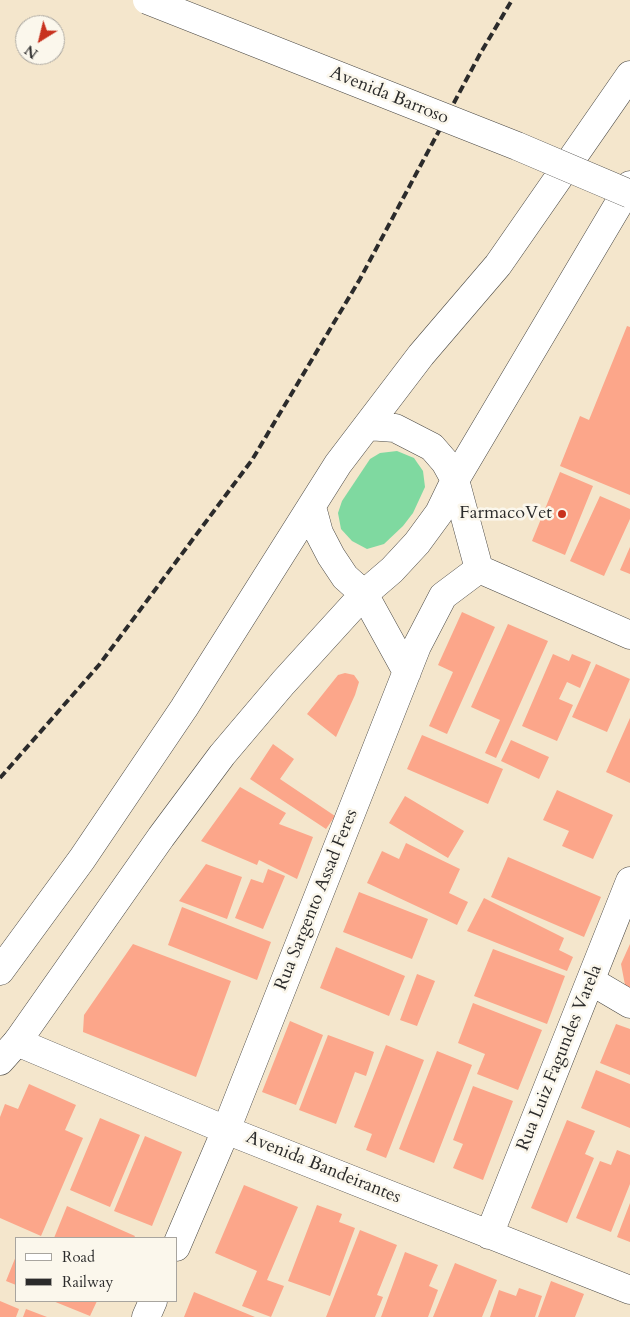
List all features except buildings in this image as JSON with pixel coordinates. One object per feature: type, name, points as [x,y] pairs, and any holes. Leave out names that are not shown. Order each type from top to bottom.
[{"type":"street","name":"Avenida Barroso","points":[[147,0],[516,146],[630,194]]},
{"type":"street","points":[[0,971],[82,859],[174,724],[338,464],[421,355],[498,264],[630,75]]},
{"type":"street","points":[[8,1051],[222,755],[283,683],[364,594],[392,570],[418,543],[439,514],[455,480],[630,185]]},
{"type":"street","points":[[367,426],[395,428],[432,447],[445,462],[455,480],[479,568],[630,635]]},
{"type":"street","points":[[312,507],[319,533],[330,556],[345,577],[364,594],[407,672]]},
{"type":"street","name":"Rua Sargento Assad Feres","points":[[178,1242],[226,1130],[417,646],[443,596],[479,568]]},
{"type":"street","name":"Rua Luiz Fagundes Varela","points":[[489,1235],[630,881]]},
{"type":"street","points":[[591,981],[630,1004]]},
{"type":"street","name":"Avenida Bandeirantes","points":[[8,1051],[226,1130],[630,1290]]},
{"type":"street","points":[[146,1317],[153,1302]]},
{"type":"green space","points":[[397,451],[414,458],[423,471],[425,487],[413,513],[403,526],[384,544],[367,549],[352,541],[341,529],[338,513],[342,501],[370,459],[380,453]]},
{"type":"railway","points":[[0,778],[99,665],[252,460],[360,279],[480,54],[512,0]]},
{"type":"place","name":"FarmacoVet","points":[[562,514]]}]
